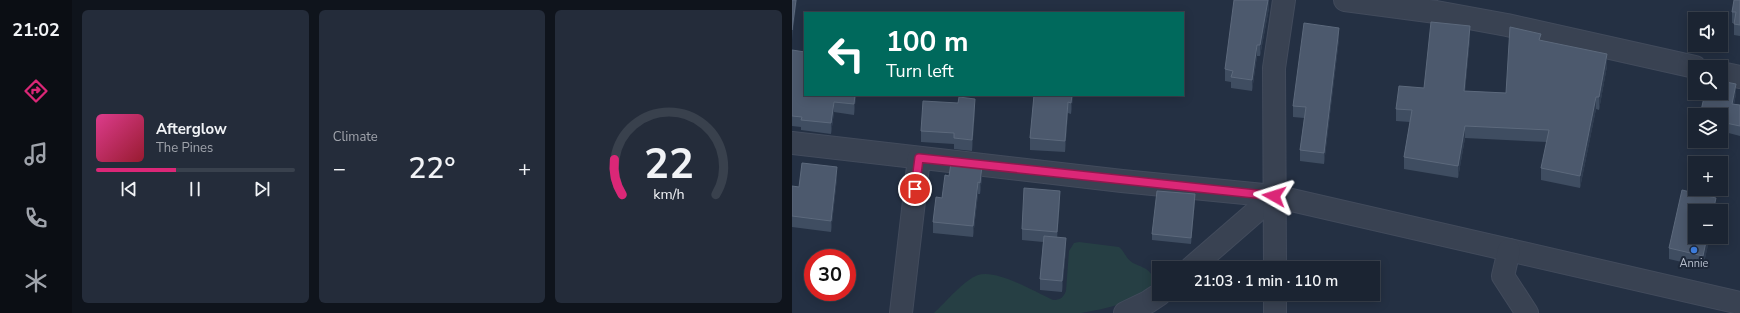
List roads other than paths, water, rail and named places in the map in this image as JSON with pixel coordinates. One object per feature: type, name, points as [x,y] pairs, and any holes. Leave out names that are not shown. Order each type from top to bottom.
[{"type":"street","points":[[1274,261],[1274,68],[1284,0]]},
{"type":"street","points":[[1345,0],[1436,12],[1507,25],[1688,65]]},
{"type":"street","points":[[1728,74],[1740,77]]},
{"type":"street","points":[[792,143],[1274,196],[1740,303]]},
{"type":"street","points":[[901,313],[919,158]]},
{"type":"street","points":[[1199,261],[1274,196]]},
{"type":"street","points":[[1509,250],[1503,276],[1527,313]]},
{"type":"street","points":[[1125,313],[1152,299]]},
{"type":"street","points":[[1274,301],[1275,313]]},
{"type":"place","name":"Annie","points":[[1694,250]]}]
